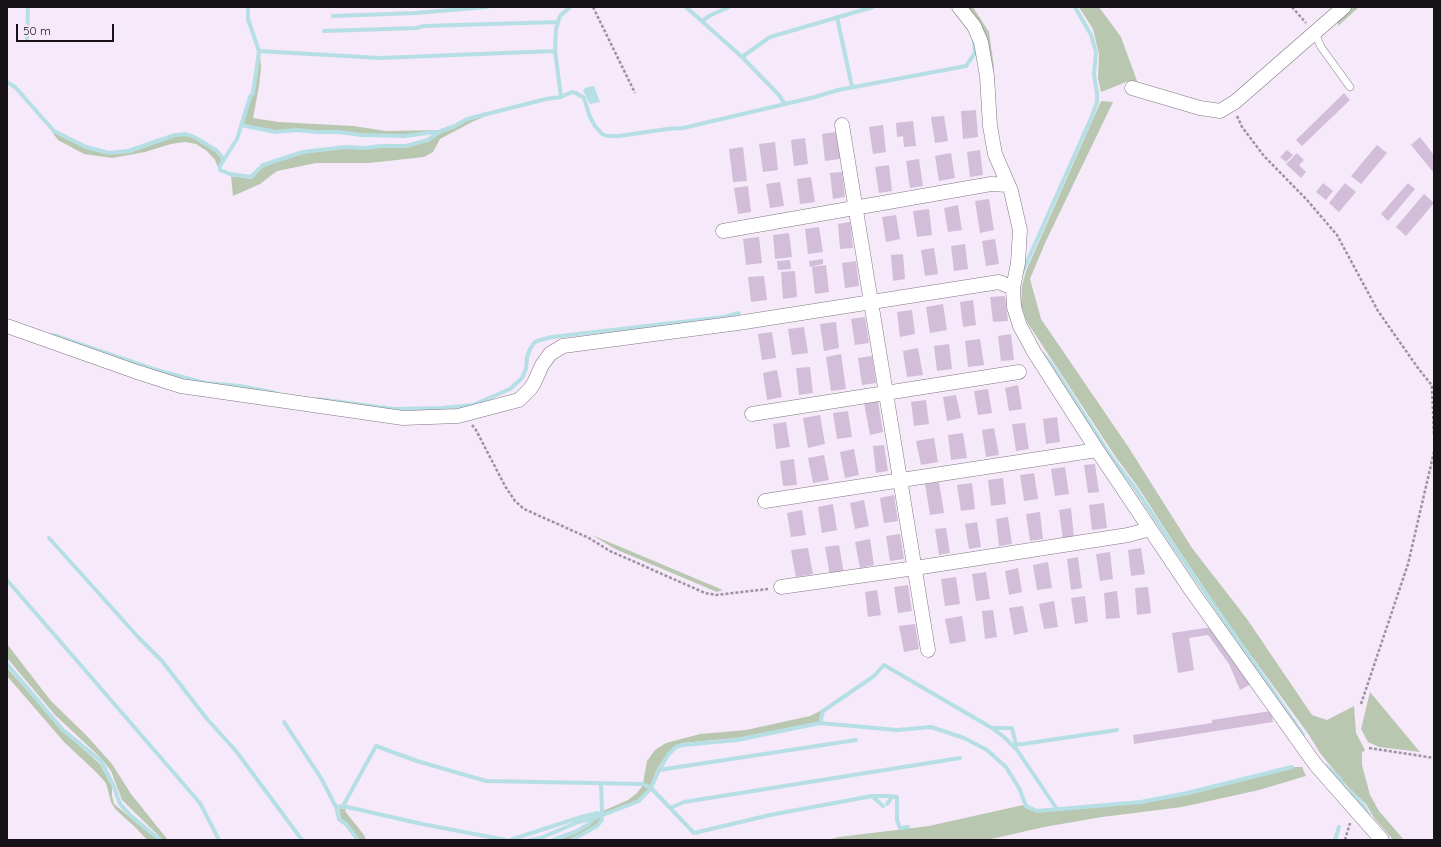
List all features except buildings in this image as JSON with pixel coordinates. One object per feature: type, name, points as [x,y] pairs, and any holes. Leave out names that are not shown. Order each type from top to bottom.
[{"type":"street","points":[[959,7],[974,26],[981,42],[987,76],[990,126],[995,154],[1008,186],[1020,230],[1018,262],[1013,288],[1014,307],[1020,326],[1034,352],[1097,450],[1192,590],[1315,764],[1382,840]]},
{"type":"street","points":[[1132,88],[1213,111],[1220,111],[1236,102],[1344,7]]},
{"type":"street","points":[[842,124],[928,650]]},
{"type":"street","points":[[723,231],[992,184],[1008,186]]},
{"type":"street","points":[[7,326],[137,372],[182,386],[403,418],[458,416],[519,400],[530,389],[542,365],[550,354],[563,346],[738,323],[999,282],[1013,288]]},
{"type":"street","points":[[752,414],[1019,372]]},
{"type":"street","points":[[765,502],[1097,450]]},
{"type":"street","points":[[781,587],[1128,535],[1150,529]]},
{"type":"lane","points":[[1315,33],[1321,47],[1350,87]]},
{"type":"path","points":[[593,7],[635,94]]},
{"type":"path","points":[[1292,7],[1315,33]]},
{"type":"path","points":[[1236,102],[1237,117],[1242,127],[1264,156],[1307,200],[1337,235],[1378,311],[1433,387],[1434,435]]},
{"type":"path","points":[[458,416],[476,430],[505,486],[515,502],[524,509],[589,538],[610,551],[705,593],[716,595],[781,587]]},
{"type":"path","points":[[1361,704],[1408,564],[1434,452]]},
{"type":"path","points":[[1369,748],[1434,758]]},
{"type":"shaded area","points":[[966,7],[973,7],[989,32],[994,67],[993,76]]},
{"type":"shaded area","points":[[1079,7],[1099,7],[1121,37],[1137,81],[1126,82],[1101,92],[1098,78],[1099,54],[1093,29]]},
{"type":"shaded area","points":[[1351,7],[1359,7],[1338,26],[1338,20]]},
{"type":"shaded area","points":[[260,53],[261,68],[253,118],[278,122],[353,126],[386,131],[441,130],[438,132],[433,131],[405,135],[361,134],[339,131],[297,129],[275,131],[243,124],[251,98],[254,94]]},
{"type":"shaded area","points":[[594,86],[600,102],[590,104],[583,91],[587,87]]},
{"type":"shaded area","points":[[1101,101],[1113,102],[1045,243],[1030,279],[1041,319],[1129,448],[1192,548],[1247,619],[1312,715],[1327,720],[1354,706],[1356,733],[1365,750],[1362,753],[1362,765],[1370,795],[1379,811],[1404,840],[1393,840],[1374,818],[1366,804],[1347,786],[1320,753],[1309,735],[1234,632],[1138,487],[1115,456],[1027,322],[1021,305],[1022,286],[1026,271]]},
{"type":"shaded area","points":[[495,112],[440,139],[433,152],[424,157],[369,163],[316,163],[277,171],[260,184],[233,196],[231,176],[252,179],[263,166],[303,153],[345,148],[406,148],[428,141],[442,132],[455,128],[467,120]]},
{"type":"shaded area","points":[[52,132],[85,148],[109,154],[129,153],[176,136],[187,135],[215,151],[222,160],[218,167],[215,160],[207,151],[196,144],[185,142],[171,144],[145,152],[112,158],[84,154],[58,140]]},
{"type":"shaded area","points":[[592,535],[723,590],[717,592],[615,549]]},
{"type":"shaded area","points":[[7,644],[51,701],[87,736],[112,764],[131,794],[168,840],[163,840],[122,800],[111,771],[100,757],[55,715],[7,658]]},
{"type":"shaded area","points":[[7,668],[65,733],[100,764],[112,787],[114,804],[158,840],[147,840],[115,809],[111,802],[106,783],[64,742],[7,676]]},
{"type":"shaded area","points":[[1370,692],[1420,752],[1379,747],[1368,742],[1361,729]]},
{"type":"shaded area","points":[[822,710],[819,722],[737,738],[682,743],[675,746],[667,754],[657,769],[650,787],[643,783],[647,761],[655,750],[666,743],[700,734],[746,730],[810,716]]},
{"type":"shaded area","points":[[1294,767],[1302,767],[1306,776],[1259,790],[1182,807],[1102,817],[1044,827],[987,840],[827,840],[839,837],[929,826],[1023,805],[1025,808],[1037,812],[1142,803],[1188,795]]},
{"type":"shaded area","points":[[643,785],[649,788],[638,800],[604,813],[603,811],[628,800],[637,793]]},
{"type":"shaded area","points":[[339,808],[346,809],[345,811],[364,835],[366,840],[359,840],[341,818]]},
{"type":"shaded area","points":[[600,817],[601,820],[596,825],[570,840],[555,840],[576,832]]},
{"type":"waterway","points":[[27,40],[28,7]]},
{"type":"waterway","points":[[248,7],[248,19],[259,51],[253,93],[250,97],[237,139],[220,166],[220,170],[230,174],[251,177],[263,165],[303,152],[345,147],[365,148],[380,146],[406,146],[428,140],[441,131],[455,126],[467,119],[546,99],[561,97],[572,92],[584,98],[590,117],[595,126],[602,134],[607,136],[619,136],[683,128],[815,97],[838,90],[966,66],[975,53],[974,42]]},
{"type":"waterway","points":[[333,16],[415,13],[487,7]]},
{"type":"waterway","points":[[561,97],[555,51],[556,29],[560,16],[570,7]]},
{"type":"waterway","points":[[686,7],[742,57],[778,94],[785,104]]},
{"type":"waterway","points":[[702,21],[729,7]]},
{"type":"waterway","points":[[742,57],[770,37],[873,7]]},
{"type":"waterway","points":[[1023,271],[1097,102],[1094,75],[1096,52],[1091,35],[1075,7]]},
{"type":"waterway","points":[[837,17],[852,87]]},
{"type":"waterway","points":[[324,31],[558,22]]},
{"type":"waterway","points":[[259,51],[380,58],[555,51]]},
{"type":"waterway","points":[[7,82],[15,87],[54,131],[86,147],[109,153],[128,151],[175,135],[186,134],[216,150],[224,159]]},
{"type":"waterway","points":[[241,125],[275,132],[297,130],[339,132],[361,135],[405,136],[434,132],[438,133]]},
{"type":"waterway","points":[[318,399],[394,409],[442,408],[473,405],[510,389],[522,378],[526,369],[527,357],[530,349],[537,341],[552,337],[724,317],[739,313]]},
{"type":"waterway","points":[[53,335],[153,369],[186,378],[206,383],[240,386],[276,393]]},
{"type":"waterway","points":[[1043,354],[1050,362],[1112,458],[1135,488],[1303,735]]},
{"type":"waterway","points":[[49,538],[139,638],[162,661],[207,719],[236,751],[302,840]]},
{"type":"waterway","points":[[7,580],[200,803],[219,840]]},
{"type":"waterway","points":[[7,664],[63,730],[101,761],[114,787],[120,804],[131,816],[160,840]]},
{"type":"waterway","points":[[820,723],[823,711],[874,676],[884,665],[992,728],[1012,728],[1016,745],[1117,730]]},
{"type":"waterway","points":[[284,722],[321,778],[336,807],[339,819],[346,824],[358,840]]},
{"type":"waterway","points":[[530,840],[541,838],[578,822],[595,818],[639,801],[651,788],[668,755],[676,747],[737,740],[820,723],[897,730],[931,727],[964,738],[987,750],[1006,767],[1019,788],[1026,806],[1037,811],[1141,802],[1187,793],[1292,767]]},
{"type":"waterway","points":[[992,728],[1017,750],[1057,809]]},
{"type":"waterway","points":[[659,770],[856,740]]},
{"type":"waterway","points":[[343,806],[376,746],[417,761],[486,781],[643,784],[651,788],[694,833],[770,815],[872,796],[897,797],[897,820],[900,828],[908,827]]},
{"type":"waterway","points":[[670,808],[684,802],[960,758]]},
{"type":"waterway","points":[[1326,766],[1340,779],[1344,787],[1363,805],[1369,816]]},
{"type":"waterway","points":[[601,783],[603,815]]},
{"type":"waterway","points":[[872,796],[883,806]]},
{"type":"waterway","points":[[887,804],[892,797]]},
{"type":"waterway","points":[[336,807],[343,806],[422,824],[506,840]]},
{"type":"waterway","points":[[510,840],[581,817],[598,813],[601,816],[602,820],[597,826],[572,840]]},
{"type":"waterway","points":[[553,840],[575,832],[589,824],[593,819]]},
{"type":"waterway","points":[[1335,840],[1339,827]]}]
